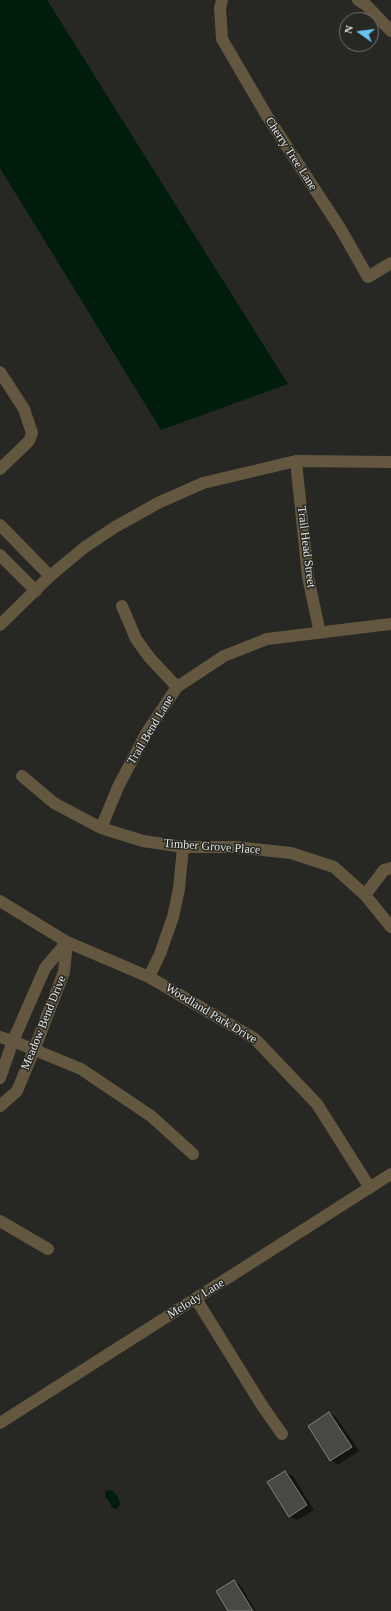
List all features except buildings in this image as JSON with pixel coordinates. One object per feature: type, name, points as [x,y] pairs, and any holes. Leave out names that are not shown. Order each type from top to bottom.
[{"type":"street","name":"Cherry Tree Lane","points":[[222,0],[220,8],[222,38],[266,116],[340,228],[368,277],[391,263]]},
{"type":"street","points":[[358,0],[366,5],[391,30]]},
{"type":"street","points":[[0,372],[24,409],[32,432],[28,441],[0,469]]},
{"type":"street","points":[[0,625],[50,576],[85,547],[115,527],[158,504],[203,483],[296,461],[391,462]]},
{"type":"street","name":"Trail Head Street","points":[[296,461],[308,577],[320,633]]},
{"type":"street","points":[[0,525],[50,576]]},
{"type":"street","points":[[0,555],[36,590]]},
{"type":"street","points":[[122,606],[136,639],[177,687]]},
{"type":"street","name":"Trail Bend Lane","points":[[101,828],[118,787],[146,732],[177,687],[224,656],[267,639],[391,624]]},
{"type":"street","name":"Timber Grove Place","points":[[22,776],[54,803],[101,828],[143,841],[184,847],[236,847],[291,853],[334,867],[365,895],[391,927]]},
{"type":"street","points":[[149,977],[160,954],[173,917],[179,889],[184,847]]},
{"type":"street","points":[[365,895],[384,870],[391,868]]},
{"type":"street","name":"Woodland Park Drive","points":[[0,901],[67,942],[149,977],[255,1039],[317,1104],[370,1188]]},
{"type":"street","name":"Meadow Bend Drive","points":[[0,1078],[13,1041],[45,968],[67,942]]},
{"type":"street","name":"Meadow Bend Drive","points":[[0,1106],[16,1091],[34,1050],[64,972],[67,942]]},
{"type":"street","points":[[0,1037],[13,1041],[81,1070],[151,1116],[193,1154]]},
{"type":"street","name":"Melody Lane","points":[[0,1423],[391,1174]]},
{"type":"street","points":[[0,1221],[48,1249]]},
{"type":"street","points":[[196,1298],[252,1389],[282,1434]]},
{"type":"shaded area","points":[[0,0],[47,0],[288,384],[161,430],[0,168]]},
{"type":"shaded area","points":[[109,1490],[113,1491],[119,1499],[120,1504],[117,1509],[112,1508],[105,1497],[105,1492]]}]
